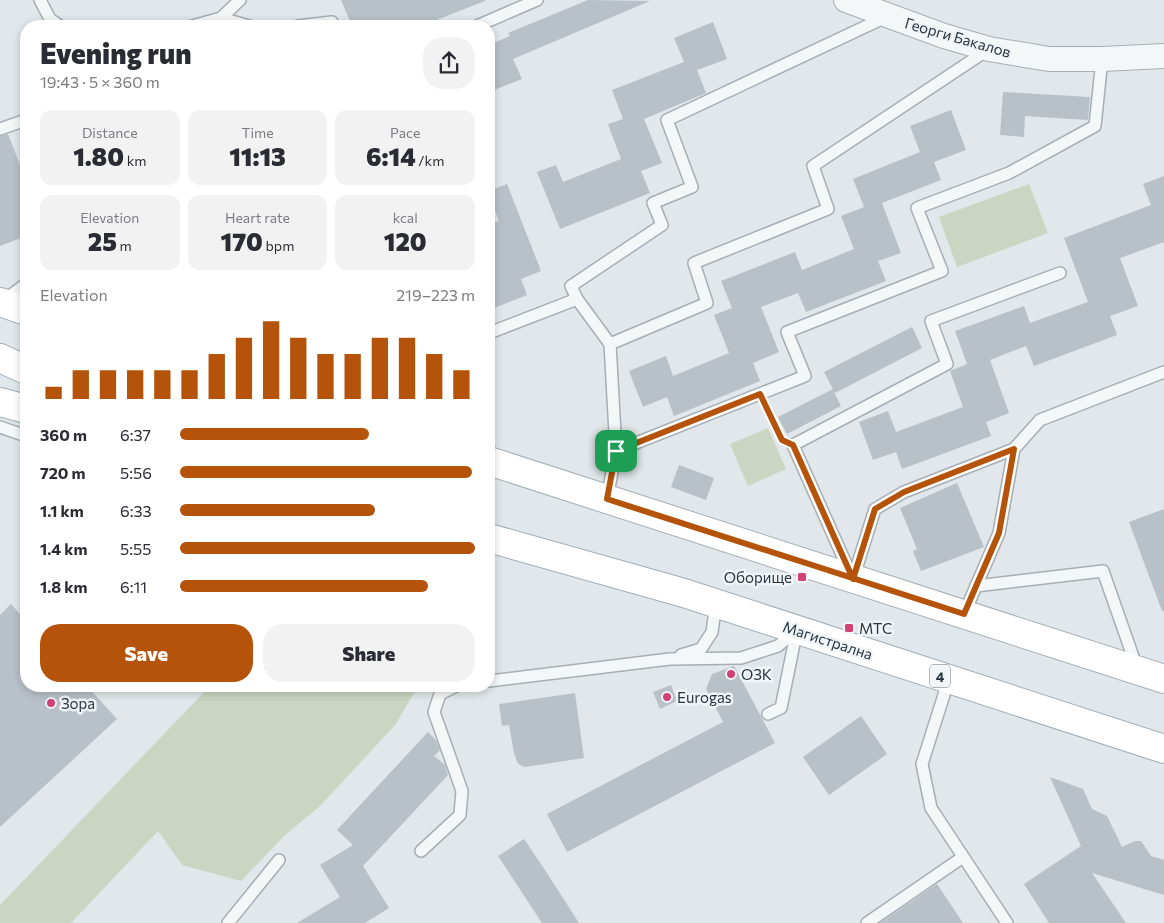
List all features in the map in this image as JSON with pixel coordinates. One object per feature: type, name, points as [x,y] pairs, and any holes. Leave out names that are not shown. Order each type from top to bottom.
[{"type":"main road","points":[[0,302],[20,309]]},
{"type":"main road","points":[[0,358],[20,367]]},
{"type":"main road","points":[[0,366],[20,372]]},
{"type":"main road","points":[[0,402],[20,407]]},
{"type":"main road","points":[[495,463],[1164,679]]},
{"type":"main road","name":"4","points":[[495,528],[684,592]]},
{"type":"main road","name":"Магистрална","points":[[495,540],[684,592],[1164,750]]},
{"type":"street","name":"Георги Бакалов","points":[[846,0],[944,36],[989,49],[1049,59],[1164,56]]},
{"type":"lane","points":[[40,0],[51,20]]},
{"type":"lane","points":[[214,20],[221,18],[240,0]]},
{"type":"lane","points":[[491,20],[537,0]]},
{"type":"lane","points":[[607,499],[616,451],[610,344],[577,299],[572,286],[662,225],[653,203],[692,187],[667,120],[888,16]]},
{"type":"lane","points":[[221,18],[228,20]]},
{"type":"lane","points":[[610,344],[707,303],[694,263],[828,209],[813,166],[989,49]]},
{"type":"lane","points":[[616,451],[805,376],[787,332],[942,271],[917,208],[1009,173],[1095,126],[1102,59]]},
{"type":"lane","points":[[0,129],[20,122]]},
{"type":"lane","points":[[853,579],[793,445],[947,364],[931,321],[1060,273]]},
{"type":"lane","points":[[0,302],[20,288]]},
{"type":"lane","points":[[495,331],[577,299]]},
{"type":"lane","points":[[853,579],[875,509],[904,492],[1014,449],[1040,420],[1164,372]]},
{"type":"lane","points":[[0,427],[20,434]]},
{"type":"lane","points":[[964,614],[999,533],[1014,449]]},
{"type":"lane","points":[[495,543],[525,548]]},
{"type":"lane","points":[[976,586],[1104,571],[1138,671]]},
{"type":"lane","points":[[670,659],[701,649],[712,632],[716,603]]},
{"type":"lane","points":[[495,681],[670,659],[741,658],[778,646],[797,629]]},
{"type":"lane","points":[[768,714],[781,708],[797,629]]},
{"type":"lane","points":[[949,679],[922,764],[931,808],[1006,923]]},
{"type":"lane","points":[[421,851],[460,815],[462,791],[434,712],[440,694],[444,692]]},
{"type":"lane","points":[[866,923],[964,857]]},
{"type":"lane","points":[[228,923],[279,860]]},
{"type":"path","points":[[760,394],[782,440],[793,445]]},
{"type":"green space","points":[[1029,184],[1048,233],[957,267],[939,217]]},
{"type":"green space","points":[[768,428],[786,469],[748,486],[730,444]]},
{"type":"green space","points":[[204,692],[414,692],[395,725],[320,806],[285,835],[241,881],[182,865],[158,831],[71,923],[0,923],[0,905]]},
{"type":"building","points":[[341,0],[485,0],[436,20],[349,20]]},
{"type":"building","points":[[588,0],[650,1],[513,59],[522,79],[495,90],[495,42],[510,36],[508,33]]},
{"type":"building","points":[[713,22],[727,59],[697,70],[706,93],[644,119],[662,163],[641,171],[650,193],[560,229],[537,172],[556,165],[563,182],[621,159],[608,124],[623,119],[612,90],[684,62],[674,38]]},
{"type":"building","points":[[1003,92],[1090,97],[1088,120],[1025,116],[1024,137],[1000,135]]},
{"type":"building","points":[[951,110],[966,150],[934,162],[941,180],[882,203],[901,253],[878,261],[886,281],[806,312],[798,293],[761,307],[779,352],[753,363],[760,381],[674,416],[667,397],[643,407],[629,371],[666,356],[673,376],[729,353],[714,315],[732,308],[721,281],[795,252],[802,270],[854,249],[841,216],[864,207],[853,179],[920,152],[910,126]]},
{"type":"building","points":[[8,134],[20,165],[20,238],[0,246],[0,136]]},
{"type":"building","points":[[1164,176],[1164,242],[1120,258],[1138,306],[1110,316],[1117,335],[1034,366],[1026,346],[990,360],[1009,413],[986,422],[991,436],[902,469],[896,452],[873,460],[859,422],[888,411],[896,432],[963,407],[950,371],[967,364],[955,331],[1024,306],[1030,323],[1088,302],[1064,238],[1151,205],[1143,184]]},
{"type":"building","points":[[507,184],[541,271],[521,279],[527,295],[495,308],[495,223],[499,221],[495,211],[495,189]]},
{"type":"building","points":[[912,327],[922,348],[834,392],[841,406],[787,434],[778,417],[833,389],[824,372]]},
{"type":"building","points":[[679,465],[714,478],[706,500],[671,487]]},
{"type":"building","points":[[957,483],[984,547],[921,571],[913,551],[917,549],[900,508]]},
{"type":"building","points":[[1164,509],[1164,611],[1162,611],[1129,522]]},
{"type":"building","name":"Зора","points":[[11,604],[20,614],[20,692],[92,692],[117,719],[0,827],[0,615]]},
{"type":"building","points":[[734,666],[775,743],[567,852],[547,814],[723,722],[706,689],[712,674]]},
{"type":"building","points":[[671,685],[677,701],[660,709],[653,692]]},
{"type":"building","points":[[575,693],[584,758],[525,767],[520,765],[514,753],[509,725],[502,726],[499,704]]},
{"type":"building","points":[[861,716],[887,754],[829,795],[803,757]]},
{"type":"building","points":[[428,732],[436,740],[440,750],[434,756],[445,765],[448,775],[363,866],[389,908],[365,923],[297,923],[340,897],[320,865],[353,845],[337,830]]},
{"type":"building","points":[[1050,777],[1083,789],[1092,809],[1107,816],[1122,847],[1135,841],[1141,841],[1151,856],[1164,860],[1164,895],[1092,873],[1126,923],[1049,923],[1024,884],[1081,846]]},
{"type":"building","points":[[524,839],[579,923],[542,923],[498,856]]},
{"type":"building","points":[[937,884],[963,923],[880,923]]},
{"type":"place","name":"Оборище","points":[[802,577]]},
{"type":"place","name":"МТС","points":[[849,628]]},
{"type":"place","name":"ОЗК","points":[[731,674]]},
{"type":"place","name":"Eurogas","points":[[667,697]]},
{"type":"place","name":"Зора","points":[[51,703]]},
{"type":"route","points":[[616,451],[607,499],[880,587],[964,614],[999,533],[1014,449],[904,492],[875,509],[853,579],[793,445],[782,440],[760,394],[616,451]]}]
